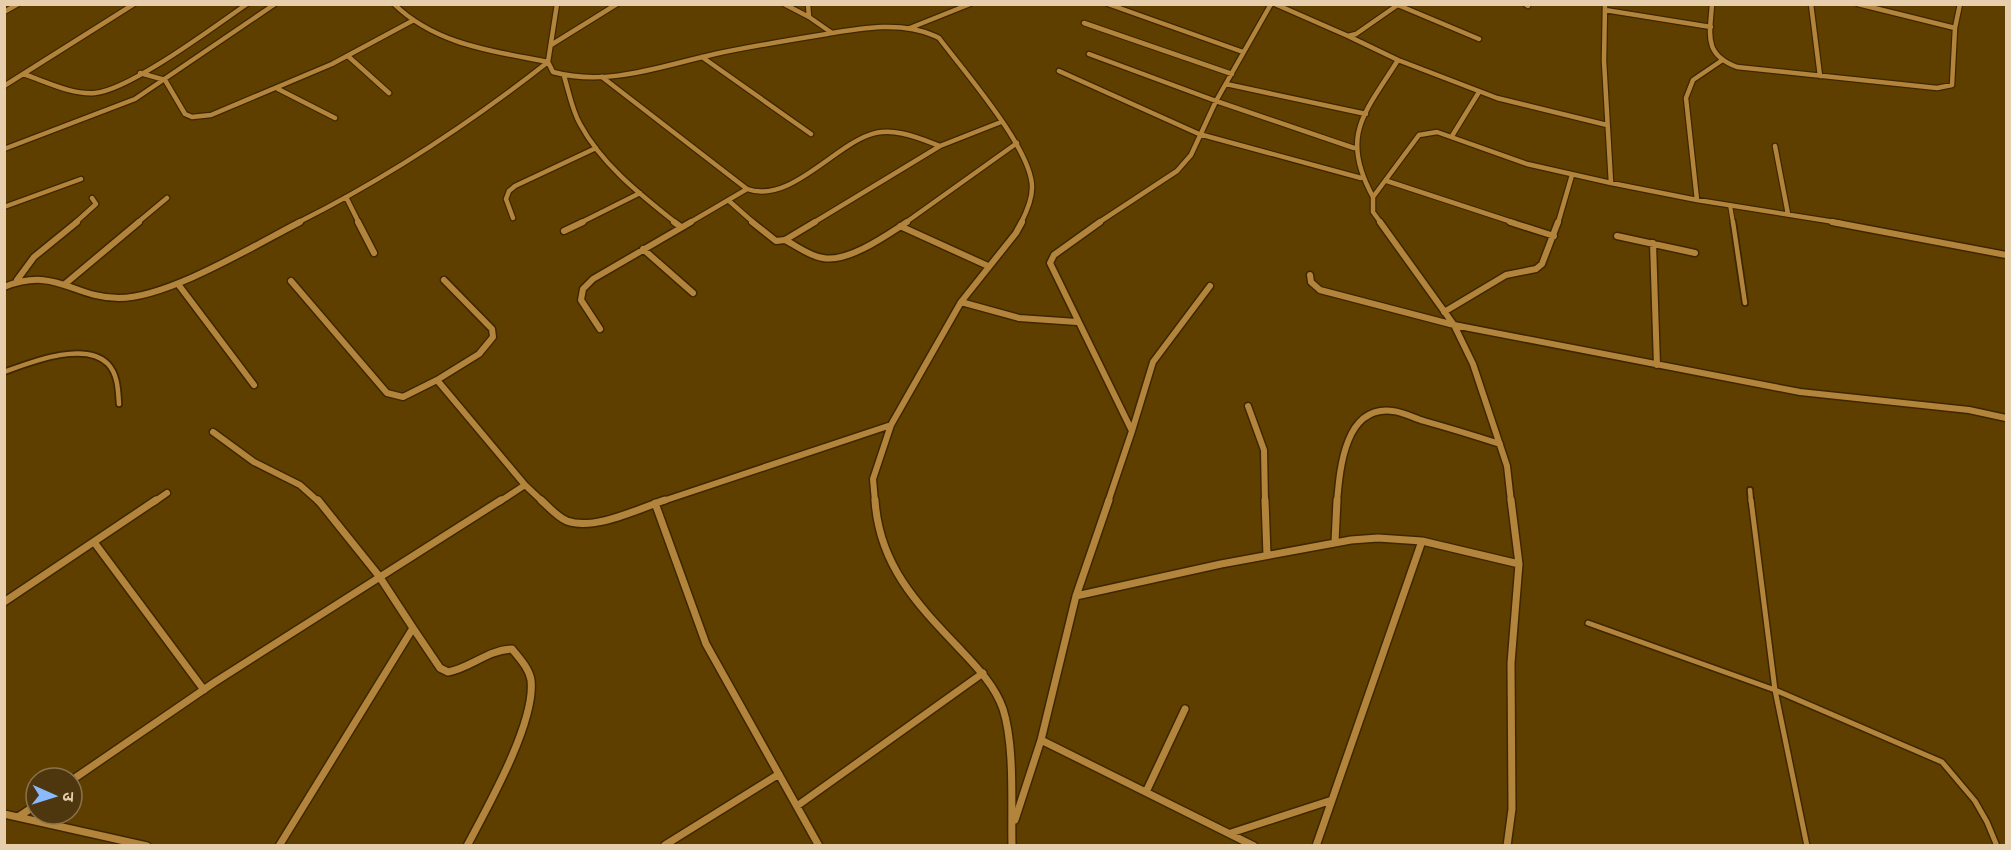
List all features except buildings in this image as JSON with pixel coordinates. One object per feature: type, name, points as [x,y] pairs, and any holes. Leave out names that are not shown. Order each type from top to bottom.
[{"type":"street","points":[[4,12],[18,4]]},
{"type":"street","points":[[4,86],[135,4]]},
{"type":"street","points":[[23,74],[98,93],[116,88],[247,4]]},
{"type":"street","points":[[4,149],[118,107],[275,4]]},
{"type":"street","points":[[394,4],[412,21],[440,36],[468,45],[548,62],[554,72],[564,76],[602,76],[654,71],[702,57],[832,33],[861,29],[910,28],[939,38],[1017,143],[1029,168],[1032,188],[1026,213],[1016,233],[961,302],[891,425],[873,479],[876,521],[885,552],[914,600],[983,673],[1003,709],[1009,747],[1012,846]]},
{"type":"street","points":[[16,280],[51,279],[91,295],[122,298],[178,284],[370,185],[508,95],[548,62],[557,4]]},
{"type":"street","points":[[551,45],[617,4]]},
{"type":"street","points":[[784,4],[810,17],[832,33]]},
{"type":"street","points":[[808,4],[810,17]]},
{"type":"street","points":[[910,28],[970,4]]},
{"type":"street","points":[[1108,4],[1243,52]]},
{"type":"street","points":[[1261,4],[1272,6],[1348,36],[1398,60],[1479,92],[1520,105],[1607,125]]},
{"type":"street","points":[[1712,4],[1712,49],[1715,57],[1737,67],[1937,88],[1952,85],[1955,28],[1960,4]]},
{"type":"street","points":[[1811,4],[1820,76]]},
{"type":"street","points":[[1858,4],[1955,28]]},
{"type":"street","points":[[1348,36],[1356,34],[1398,5],[1479,39]]},
{"type":"street","points":[[1132,431],[1052,272],[1050,263],[1054,255],[1075,238],[1177,171],[1191,156],[1199,134],[1216,101],[1272,6]]},
{"type":"street","points":[[1611,183],[1607,125],[1605,7],[1711,27]]},
{"type":"street","points":[[141,73],[162,79],[185,114],[192,117],[221,112],[348,57],[412,21]]},
{"type":"street","points":[[1084,23],[1232,74]]},
{"type":"street","points":[[1089,54],[1216,101],[1354,148]]},
{"type":"street","points":[[348,57],[389,93]]},
{"type":"street","points":[[702,57],[812,134]]},
{"type":"street","points":[[1398,60],[1357,131],[1354,148],[1361,178],[1373,197],[1373,212],[1454,325],[1486,398],[1507,466],[1519,564],[1511,663],[1512,809],[1507,846]]},
{"type":"street","points":[[1697,200],[1686,99],[1688,87],[1695,77],[1721,61]]},
{"type":"street","points":[[1059,71],[1199,134],[1361,178]]},
{"type":"street","points":[[564,76],[579,124],[596,148],[640,193],[681,227]]},
{"type":"street","points":[[602,76],[747,189],[758,193],[781,189],[868,135],[898,132],[940,146]]},
{"type":"street","points":[[1226,84],[1366,114]]},
{"type":"street","points":[[278,89],[335,118]]},
{"type":"street","points":[[1452,136],[1479,92]]},
{"type":"street","points":[[728,200],[770,238],[776,241],[785,240],[940,146],[1001,122]]},
{"type":"street","points":[[1373,197],[1419,135],[1437,132],[1527,164],[1572,175],[1697,200],[1890,231],[2007,255]]},
{"type":"street","points":[[785,240],[818,257],[830,260],[854,253],[900,226],[1017,143]]},
{"type":"street","points":[[1775,146],[1788,214]]},
{"type":"street","points":[[513,218],[506,199],[509,191],[596,148]]},
{"type":"street","points":[[1444,312],[1506,275],[1536,269],[1542,264],[1554,236],[1572,175]]},
{"type":"street","points":[[4,207],[81,178]]},
{"type":"street","points":[[1387,181],[1554,236]]},
{"type":"street","points":[[600,329],[581,300],[583,289],[593,279],[747,189]]},
{"type":"street","points":[[564,231],[640,193]]},
{"type":"street","points":[[346,197],[374,253]]},
{"type":"street","points":[[4,287],[16,280],[34,257],[89,213],[96,204],[92,198]]},
{"type":"street","points":[[65,284],[167,198]]},
{"type":"street","points":[[900,226],[988,266]]},
{"type":"street","points":[[1617,236],[1695,253]]},
{"type":"street","points":[[1653,243],[1657,365]]},
{"type":"street","points":[[644,249],[693,293]]},
{"type":"street","points":[[1310,275],[1311,282],[1320,290],[1454,325],[1800,392],[1957,409],[2007,418]]},
{"type":"street","points":[[291,281],[387,393],[403,397],[437,380],[479,354],[493,337],[492,329],[444,280]]},
{"type":"street","points":[[178,284],[254,385]]},
{"type":"street","points":[[1013,825],[1041,740],[1076,596],[1153,362],[1210,286]]},
{"type":"street","points":[[961,302],[1019,318],[1077,322]]},
{"type":"street","points":[[437,380],[525,485],[557,515],[567,521],[585,524],[602,521],[891,425]]},
{"type":"street","points":[[1248,406],[1264,450],[1267,555]]},
{"type":"street","points":[[1335,542],[1342,456],[1353,431],[1364,414],[1382,409],[1393,411],[1500,444]]},
{"type":"street","points":[[213,432],[254,462],[300,484],[317,500],[379,576],[440,668],[448,672],[464,668],[485,654],[502,649],[512,650],[526,667],[531,678],[528,706],[497,786],[468,846]]},
{"type":"street","points":[[84,772],[204,690],[379,576],[525,485]]},
{"type":"street","points":[[4,602],[167,493]]},
{"type":"street","points":[[655,502],[706,644],[819,846]]},
{"type":"street","points":[[1076,596],[1267,555],[1335,542],[1378,538],[1422,541],[1519,564]]},
{"type":"street","points":[[1316,846],[1422,541]]},
{"type":"street","points":[[94,542],[204,690]]},
{"type":"street","points":[[279,846],[413,628]]},
{"type":"street","points":[[797,806],[983,673]]},
{"type":"street","points":[[1146,792],[1185,709]]},
{"type":"street","points":[[1041,740],[1254,846]]},
{"type":"street","points":[[665,844],[780,774]]},
{"type":"street","points":[[1231,833],[1332,800]]},
{"type":"street","points":[[18,817],[24,813]]},
{"type":"street","points":[[4,814],[147,846]]},
{"type":"lane","points":[[1730,205],[1745,303]]},
{"type":"lane","points":[[4,372],[44,357],[83,354],[108,365],[115,375],[119,404]]},
{"type":"lane","points":[[1750,490],[1775,690],[1806,846]]},
{"type":"lane","points":[[1588,623],[1775,690],[1942,762],[1978,803],[1991,828],[1996,846]]}]
